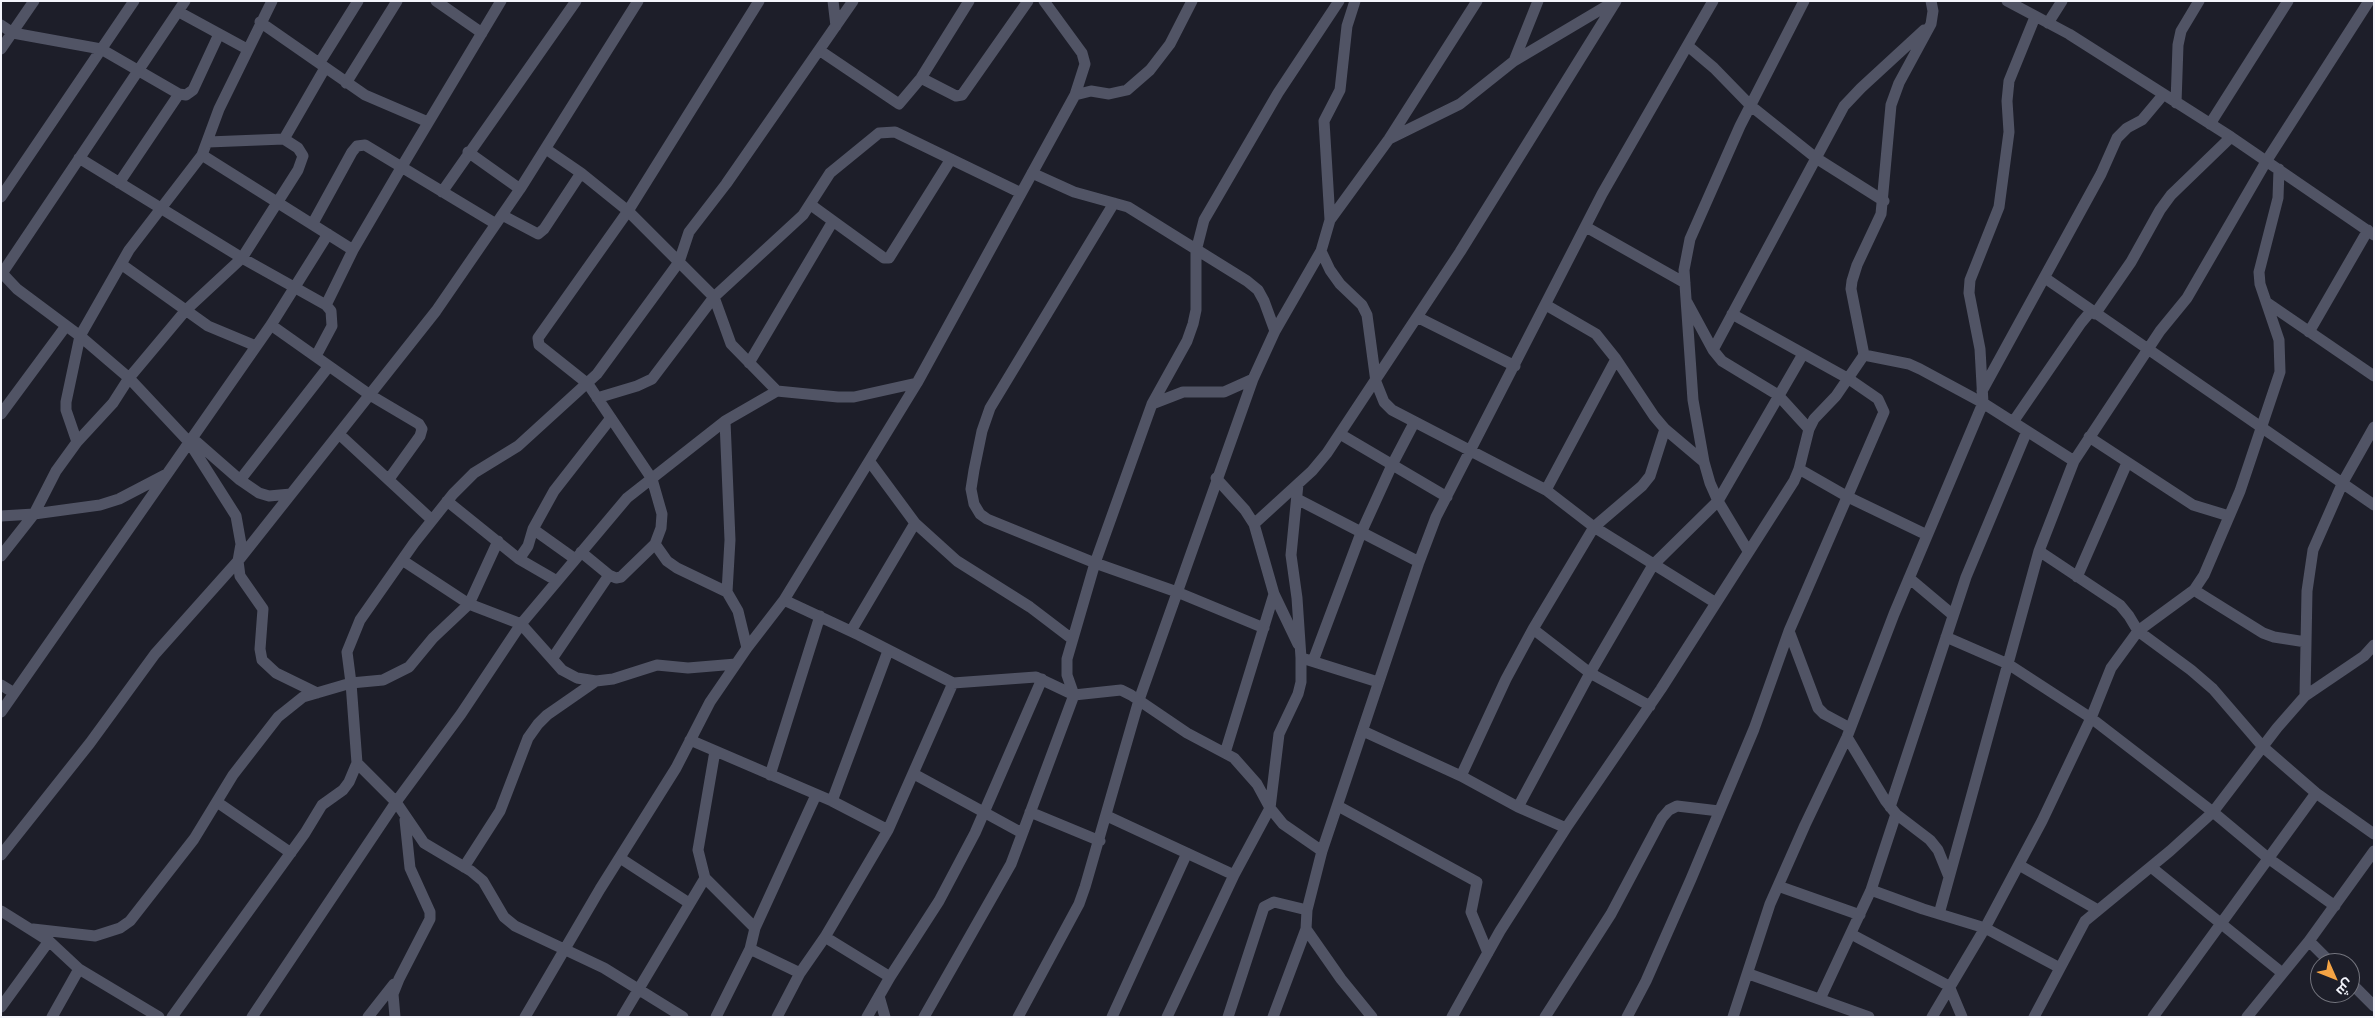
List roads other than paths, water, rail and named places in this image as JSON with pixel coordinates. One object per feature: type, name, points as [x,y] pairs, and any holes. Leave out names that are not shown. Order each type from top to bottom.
[{"type":"street","points":[[1,49],[34,1]]},
{"type":"street","points":[[1,197],[134,1]]},
{"type":"street","points":[[185,1],[2,273],[17,289],[80,336],[129,378],[191,440],[240,480],[259,493],[269,496],[291,494]]},
{"type":"street","points":[[77,442],[66,410],[66,402],[80,336],[121,264],[202,154],[219,109],[260,22],[272,1]]},
{"type":"street","points":[[284,139],[358,1]]},
{"type":"street","points":[[346,83],[397,1]]},
{"type":"street","points":[[436,1],[482,33]]},
{"type":"street","points":[[326,304],[353,250],[501,1]]},
{"type":"street","points":[[442,192],[468,152],[576,1]]},
{"type":"street","points":[[1,855],[90,742],[155,654],[238,561],[436,311],[520,190],[638,1]]},
{"type":"street","points":[[533,529],[616,578],[621,577],[654,544],[662,528],[662,514],[652,479],[588,384],[537,342],[628,211],[759,1]]},
{"type":"street","points":[[833,1],[836,26]]},
{"type":"street","points":[[172,1017],[291,853],[322,805],[343,790],[357,763],[351,683],[346,652],[360,620],[432,520],[474,473],[518,446],[588,384],[679,262],[689,232],[726,184],[853,1]]},
{"type":"street","points":[[819,50],[899,104],[921,78],[969,1]]},
{"type":"street","points":[[921,78],[956,96],[962,95],[1028,1]]},
{"type":"street","points":[[525,1017],[676,768],[710,702],[747,648],[784,600],[870,462],[917,383],[1075,95],[1084,64],[1082,53],[1044,1]]},
{"type":"street","points":[[1075,95],[1092,91],[1109,94],[1127,90],[1150,70],[1170,44],[1192,1]]},
{"type":"street","points":[[924,1017],[1011,864],[1074,695],[1067,675],[1067,659],[1095,564],[1152,404],[1194,324],[1196,310],[1196,251],[1200,231],[1209,209],[1278,93],[1338,1]]},
{"type":"street","points":[[1018,1017],[1079,904],[1100,841],[1139,700],[1216,478],[1253,379],[1276,331],[1321,251],[1330,220],[1324,121],[1340,90],[1347,26],[1355,1]]},
{"type":"street","points":[[1330,220],[1389,139],[1477,1]]},
{"type":"street","points":[[1514,61],[1538,1]]},
{"type":"street","points":[[1389,139],[1460,104],[1514,61],[1616,1]]},
{"type":"street","points":[[1254,524],[1312,472],[1376,382],[1460,252],[1616,1]]},
{"type":"street","points":[[1273,1017],[1306,929],[1307,910],[1322,851],[1378,682],[1436,517],[1472,451],[1586,227],[1713,1]]},
{"type":"street","points":[[1748,551],[1718,501],[1704,462],[1693,400],[1685,298],[1686,253],[1690,239],[1751,106],[1804,1]]},
{"type":"street","points":[[1452,1017],[1488,953],[1566,828],[1650,706],[1799,469],[1809,429],[1814,419],[1849,379],[1864,356],[1851,289],[1852,281],[1856,265],[1881,214],[1884,201],[1891,105],[1898,82],[1931,24],[1933,11],[1931,1]]},
{"type":"street","points":[[2007,1],[2048,23],[2231,137],[2371,233],[2309,332]]},
{"type":"street","points":[[2048,23],[2062,1]]},
{"type":"street","points":[[2176,103],[2178,45],[2181,31],[2199,1]]},
{"type":"street","points":[[2210,124],[2288,1]]},
{"type":"street","points":[[1939,914],[2039,551],[2074,461],[2149,348],[2187,298],[2267,160],[2369,1]]},
{"type":"street","points":[[179,12],[247,49]]},
{"type":"street","points":[[1982,397],[1979,342],[1969,293],[1970,280],[1999,207],[2008,145],[2009,81],[2035,16]]},
{"type":"street","points":[[260,22],[365,95],[428,122]]},
{"type":"street","points":[[1713,350],[1844,106],[1931,24]]},
{"type":"street","points":[[1,25],[13,33],[101,49],[179,94],[186,95],[193,90],[219,34]]},
{"type":"street","points":[[1688,46],[1714,68],[1751,106],[1816,158],[1884,201]]},
{"type":"street","points":[[119,183],[179,94]]},
{"type":"street","points":[[1733,1017],[1749,974],[1770,904],[1848,733],[1982,397],[2101,174],[2117,138],[2127,128],[2142,120],[2163,95]]},
{"type":"street","points":[[597,398],[637,386],[652,379],[714,297],[796,222],[810,205],[830,172],[879,133],[895,132],[1021,192]]},
{"type":"street","points":[[2013,422],[2081,323],[2093,313],[2131,262],[2160,210],[2171,196],[2231,137]]},
{"type":"street","points":[[1,556],[34,514],[56,471],[77,442],[112,403],[129,378],[186,310],[242,258],[298,170],[302,156],[298,148],[284,139],[208,142]]},
{"type":"street","points":[[313,223],[357,146],[365,145],[442,192],[499,220],[538,234],[544,229],[580,173]]},
{"type":"street","points":[[546,149],[628,211],[714,297],[731,344],[777,390]]},
{"type":"street","points":[[468,152],[520,190]]},
{"type":"street","points":[[202,154],[353,250]]},
{"type":"street","points":[[79,158],[294,289],[326,304],[331,311],[332,326],[316,356]]},
{"type":"street","points":[[810,205],[884,258],[889,258],[951,159]]},
{"type":"street","points":[[1932,1017],[1948,986],[1985,928],[2019,865],[2091,718],[2111,668],[2138,632],[2194,590],[2204,575],[2229,516],[2280,372],[2279,340],[2260,284],[2259,272],[2278,198],[2279,169]]},
{"type":"street","points":[[1032,173],[1074,192],[1114,203],[1141,214],[1196,251],[1247,281],[1258,290],[1276,331]]},
{"type":"street","points":[[1114,203],[990,408],[982,431],[971,489],[974,504],[980,514],[987,519],[1095,564],[1177,592],[1264,628]]},
{"type":"street","points":[[749,363],[833,221]]},
{"type":"street","points":[[1586,227],[1685,284]]},
{"type":"street","points":[[1,712],[271,325],[328,234]]},
{"type":"street","points":[[1321,251],[1335,277],[1362,305],[1368,315],[1376,382],[1384,402],[1392,410],[1546,490],[1594,527],[1716,603]]},
{"type":"street","points":[[121,264],[208,326],[256,346]]},
{"type":"street","points":[[2045,278],[2093,313],[2149,348],[2374,504]]},
{"type":"street","points":[[1685,298],[1713,350],[1731,367],[1778,395],[1809,429]]},
{"type":"street","points":[[2266,302],[2374,376]]},
{"type":"street","points":[[1546,304],[1596,334],[1616,359],[1654,416],[1665,429],[1704,462]]},
{"type":"street","points":[[1628,1017],[1646,981],[1754,729],[1789,631],[1884,412],[1878,399],[1849,379],[1732,314]]},
{"type":"street","points":[[1417,317],[1515,366]]},
{"type":"street","points":[[271,325],[370,395],[419,424],[422,429],[420,436],[389,479]]},
{"type":"street","points":[[1,414],[66,326]]},
{"type":"street","points":[[1518,807],[1590,673],[1653,565],[1718,501],[1803,354]]},
{"type":"street","points":[[1864,356],[1909,364],[1982,397],[2013,422],[2074,461]]},
{"type":"street","points":[[1546,490],[1616,359]]},
{"type":"street","points":[[240,480],[329,366]]},
{"type":"street","points":[[1152,404],[1182,392],[1224,392],[1253,379]]},
{"type":"street","points":[[252,1017],[396,802],[462,714],[522,624],[627,498],[724,421],[777,390],[854,397],[917,383]]},
{"type":"street","points":[[519,558],[528,546],[533,529],[554,491],[611,418]]},
{"type":"street","points":[[724,421],[730,540],[727,592]]},
{"type":"street","points":[[1167,1017],[1234,875],[1270,808],[1279,734],[1298,694],[1305,656],[1392,465],[1414,423]]},
{"type":"street","points":[[2305,696],[2309,568],[2313,550],[2343,482],[2374,427]]},
{"type":"street","points":[[1461,776],[1506,679],[1533,629],[1594,527],[1642,486],[1650,476],[1665,429]]},
{"type":"street","points":[[1820,999],[1872,890],[1893,810],[1953,615],[1966,577],[2027,431]]},
{"type":"street","points":[[340,434],[432,520]]},
{"type":"street","points":[[1340,434],[1446,498]]},
{"type":"street","points":[[2089,437],[2193,505],[2229,516]]},
{"type":"street","points":[[191,440],[236,516],[241,544],[238,561],[240,576],[263,609],[260,649],[262,660],[276,673],[317,693]]},
{"type":"street","points":[[870,462],[915,523],[957,561],[1030,607],[1072,639]]},
{"type":"street","points":[[2077,577],[2127,463]]},
{"type":"street","points":[[1799,469],[1848,497],[1927,535]]},
{"type":"street","points":[[1,516],[34,514],[100,505],[119,499],[166,474]]},
{"type":"street","points":[[1216,478],[1245,510],[1254,524],[1274,594],[1305,656],[1378,682]]},
{"type":"street","points":[[1298,484],[1291,556],[1305,656]]},
{"type":"street","points":[[1297,499],[1419,562]]},
{"type":"street","points":[[447,502],[519,558],[557,581]]},
{"type":"street","points":[[850,631],[915,523]]},
{"type":"street","points":[[33,929],[95,936],[120,928],[130,920],[194,839],[233,775],[278,717],[303,697],[351,683],[383,680],[409,667],[433,638],[469,604],[498,541]]},
{"type":"street","points":[[654,544],[667,561],[677,568],[727,592],[738,610],[747,648]]},
{"type":"street","points":[[2039,551],[2120,605],[2138,632],[2191,670],[2213,689],[2263,748],[2316,793],[2374,834]]},
{"type":"street","points":[[402,560],[469,604],[522,624],[562,670],[577,678],[596,682],[613,679],[657,665],[688,668],[736,664]]},
{"type":"street","points":[[552,659],[610,575]]},
{"type":"street","points":[[1909,578],[1953,615]]},
{"type":"street","points":[[2194,590],[2263,633],[2274,637],[2306,642]]},
{"type":"street","points":[[1225,753],[1274,594]]},
{"type":"street","points":[[784,600],[820,616],[952,684],[1011,678],[1042,679],[1074,695],[1121,690],[1179,728],[1225,753],[1239,763],[1257,784],[1270,808],[1283,824],[1322,851]]},
{"type":"street","points":[[770,775],[820,616]]},
{"type":"street","points":[[1533,629],[1590,673],[1650,706]]},
{"type":"street","points":[[1789,631],[1818,708],[1848,733],[1875,786],[1893,810],[1930,840],[1945,864],[1949,879]]},
{"type":"street","points":[[1946,637],[2008,664],[2091,718],[2213,812],[2268,858],[2335,906]]},
{"type":"street","points":[[2034,1017],[2085,921],[2151,867],[2213,812],[2277,728],[2305,696],[2364,656],[2374,645]]},
{"type":"street","points":[[832,802],[888,650]]},
{"type":"street","points":[[868,1017],[890,977],[939,901],[985,813],[1042,679]]},
{"type":"street","points":[[464,867],[508,796],[528,738],[538,724],[548,715],[596,682]]},
{"type":"street","points":[[777,1017],[800,973],[825,936],[888,830],[952,684]]},
{"type":"street","points":[[1,685],[14,693]]},
{"type":"street","points":[[1363,731],[1461,776],[1518,807],[1566,828]]},
{"type":"street","points":[[690,740],[832,802],[888,830]]},
{"type":"street","points":[[715,751],[698,850],[705,878],[755,928]]},
{"type":"street","points":[[357,763],[396,802],[424,843],[464,867],[486,885],[504,917],[515,926],[564,951],[581,957],[638,988],[682,1017]]},
{"type":"street","points":[[914,774],[1022,833]]},
{"type":"street","points":[[2153,1017],[2316,793]]},
{"type":"street","points":[[716,1017],[750,949],[755,928],[816,795]]},
{"type":"street","points":[[217,802],[291,853]]},
{"type":"street","points":[[1338,806],[1477,882],[1471,912],[1488,953]]},
{"type":"street","points":[[1545,1017],[1611,914],[1662,818],[1678,806],[1719,811]]},
{"type":"street","points":[[1030,812],[1100,841]]},
{"type":"street","points":[[396,1017],[394,994],[399,979],[430,919],[430,912],[410,868],[404,815]]},
{"type":"street","points":[[1107,816],[1234,875]]},
{"type":"street","points":[[2247,1017],[2281,972],[2309,941],[2374,851]]},
{"type":"street","points":[[1112,1017],[1187,853]]},
{"type":"street","points":[[620,858],[689,902]]},
{"type":"street","points":[[2019,865],[2098,910]]},
{"type":"street","points":[[2151,867],[2281,972]]},
{"type":"street","points":[[622,1017],[705,878]]},
{"type":"street","points":[[1778,886],[1860,914]]},
{"type":"street","points":[[1872,890],[1985,928],[2060,968]]},
{"type":"street","points":[[1228,1017],[1264,907],[1274,902],[1307,910]]},
{"type":"street","points":[[1,911],[33,929],[79,969],[159,1017]]},
{"type":"street","points":[[1306,929],[1372,1017]]},
{"type":"street","points":[[1851,934],[1948,986],[1962,1017]]},
{"type":"street","points":[[825,936],[890,977]]},
{"type":"street","points":[[1,1007],[49,941]]},
{"type":"street","points":[[2309,941],[2321,953]]},
{"type":"street","points":[[750,949],[800,973]]},
{"type":"street","points":[[52,1017],[79,969]]},
{"type":"street","points":[[1749,974],[1869,1017]]},
{"type":"street","points":[[368,1017],[399,979]]},
{"type":"street","points":[[2360,992],[2374,1006]]},
{"type":"street","points":[[879,996],[884,1017]]}]
